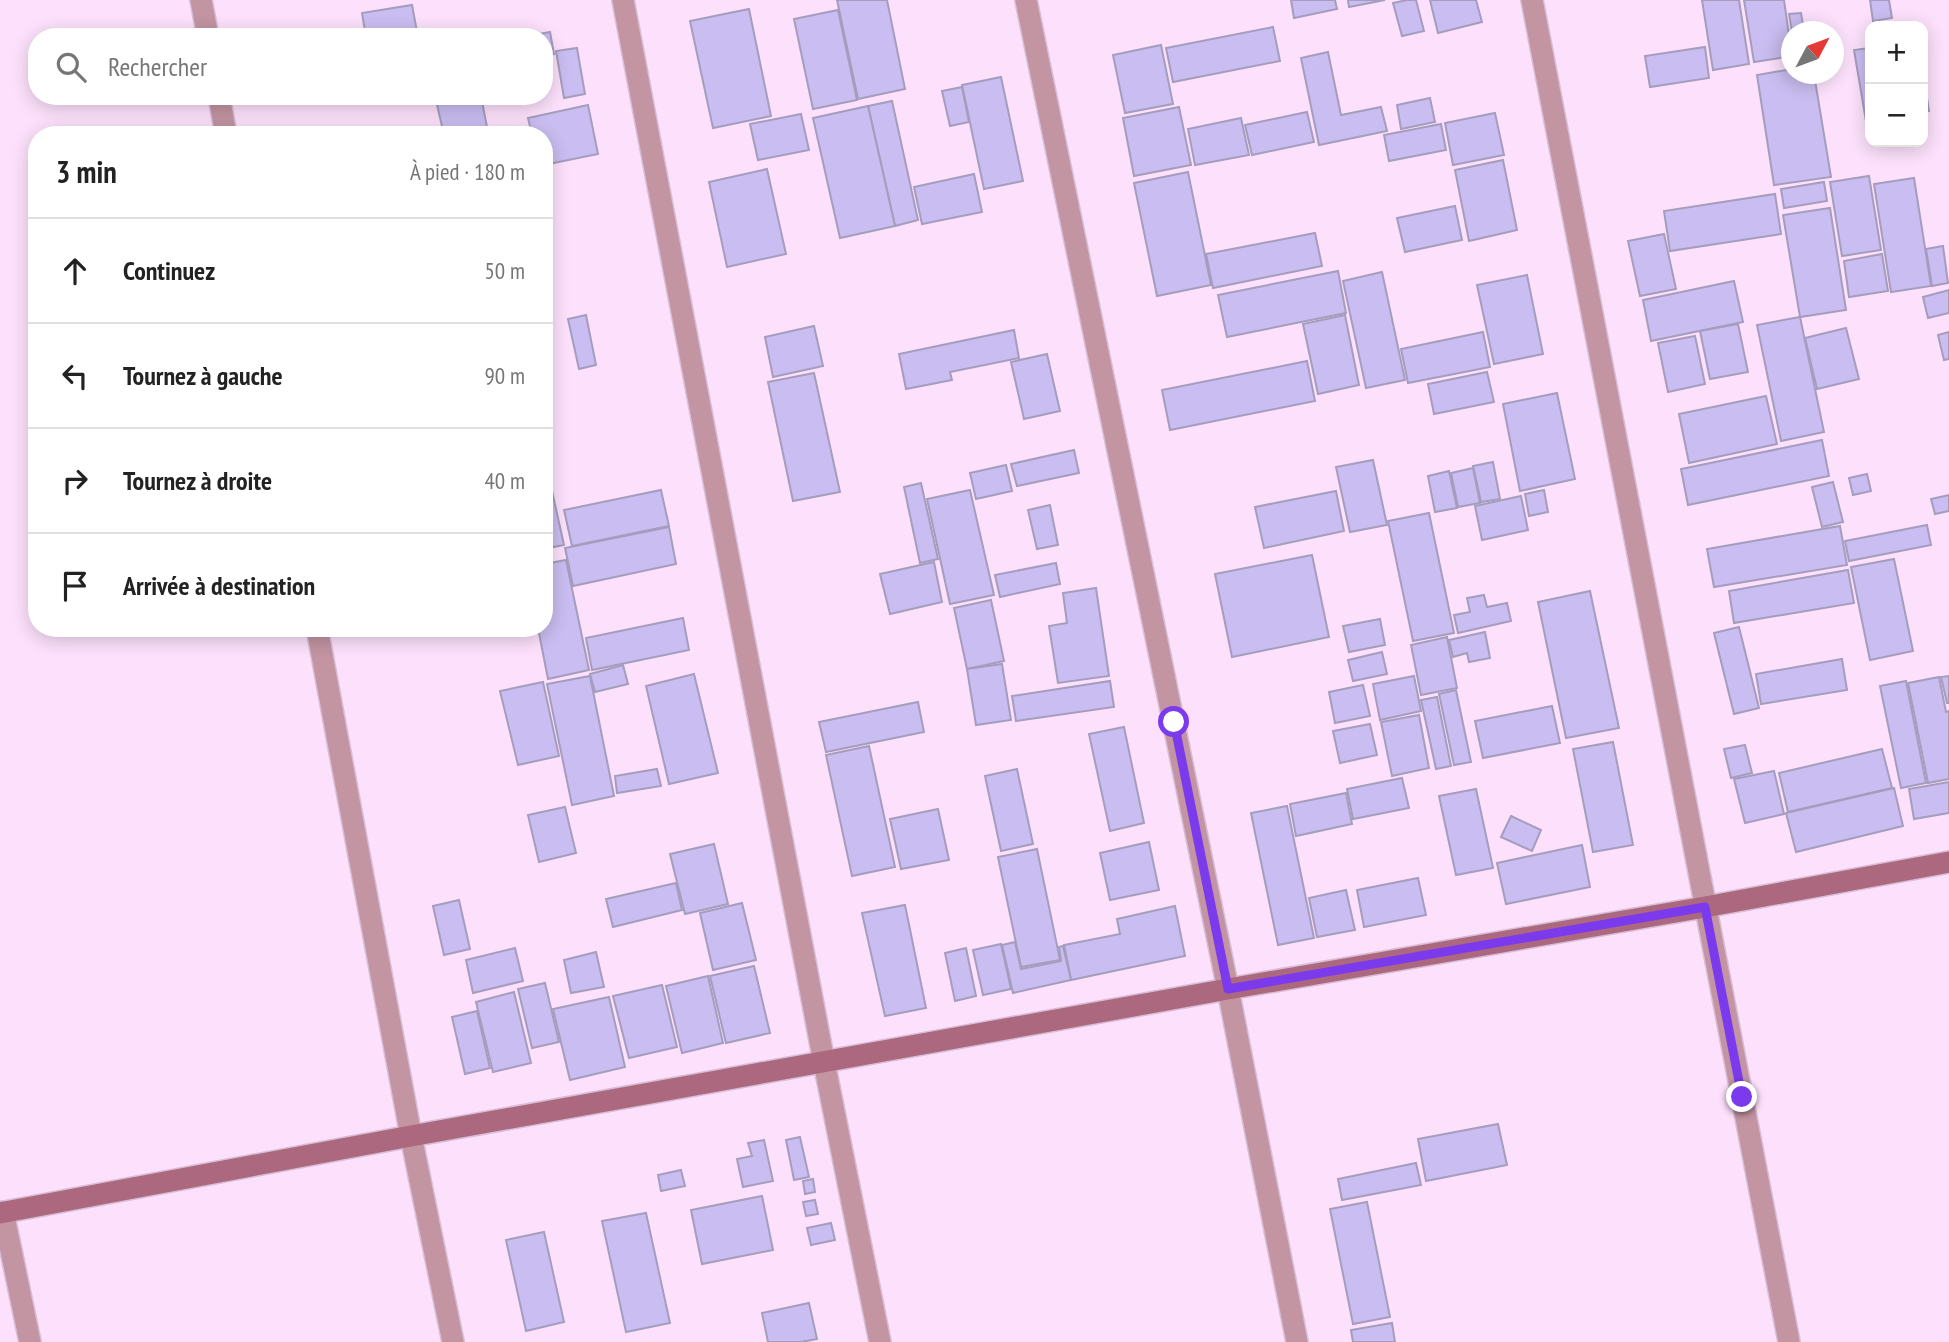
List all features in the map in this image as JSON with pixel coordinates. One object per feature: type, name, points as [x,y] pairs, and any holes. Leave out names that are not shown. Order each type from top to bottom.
[{"type":"street","points":[[201,0],[206,28]]},
{"type":"street","points":[[624,0],[824,1062],[880,1342]]},
{"type":"street","points":[[1026,0],[1228,989],[1297,1342]]},
{"type":"street","points":[[1532,0],[1789,1342]]},
{"type":"street","points":[[221,105],[224,126]]},
{"type":"street","points":[[319,637],[411,1136],[453,1342]]},
{"type":"street","points":[[30,1342],[1,1208],[1949,862]]},
{"type":"building","points":[[837,0],[887,0],[905,89],[858,99]]},
{"type":"building","points":[[1291,0],[1335,0],[1337,9],[1294,18]]},
{"type":"building","points":[[1348,0],[1385,0],[1349,7]]},
{"type":"building","points":[[1416,0],[1424,31],[1402,36],[1393,3]]},
{"type":"building","points":[[1430,0],[1476,0],[1482,22],[1438,33]]},
{"type":"building","points":[[1702,0],[1739,0],[1749,64],[1713,70]]},
{"type":"building","points":[[1744,0],[1784,0],[1787,21],[1781,21],[1781,58],[1754,62]]},
{"type":"building","points":[[1870,0],[1889,0],[1892,18],[1873,21]]},
{"type":"building","points":[[412,5],[416,28],[364,28],[362,13]]},
{"type":"building","points":[[749,9],[771,116],[713,128],[690,21]]},
{"type":"building","points":[[838,10],[857,100],[813,109],[794,19]]},
{"type":"building","points":[[1801,13],[1802,21],[1790,21],[1789,14]]},
{"type":"building","points":[[1273,27],[1280,61],[1173,82],[1166,48]]},
{"type":"building","points":[[1161,45],[1173,104],[1125,113],[1113,55]]},
{"type":"building","points":[[1705,47],[1709,78],[1650,87],[1645,56]]},
{"type":"building","points":[[577,48],[585,94],[564,98],[556,51]]},
{"type":"building","points":[[1865,49],[1865,115],[1854,50]]},
{"type":"building","points":[[1328,52],[1341,115],[1381,107],[1387,131],[1319,145],[1301,58]]},
{"type":"building","points":[[1781,71],[1781,84],[1816,84],[1831,177],[1774,185],[1757,75]]},
{"type":"building","points":[[1001,77],[1023,181],[984,189],[962,85]]},
{"type":"building","points":[[962,87],[969,122],[950,126],[942,91]]},
{"type":"building","points":[[1430,98],[1435,122],[1401,129],[1397,105]]},
{"type":"building","points":[[892,101],[918,220],[895,226],[868,106]]},
{"type":"building","points":[[437,105],[483,105],[487,126],[442,126]]},
{"type":"building","points":[[588,105],[598,154],[553,163],[553,126],[530,126],[528,118]]},
{"type":"building","points":[[868,106],[895,226],[840,238],[813,118]]},
{"type":"building","points":[[1179,107],[1191,165],[1134,176],[1123,118]]},
{"type":"building","points":[[1307,112],[1314,142],[1252,155],[1245,125]]},
{"type":"building","points":[[1495,113],[1504,155],[1453,165],[1445,123]]},
{"type":"building","points":[[801,114],[809,150],[758,160],[750,124]]},
{"type":"building","points":[[1241,118],[1249,155],[1195,165],[1188,129]]},
{"type":"building","points":[[1441,124],[1446,150],[1389,161],[1384,135]]},
{"type":"building","points":[[1503,160],[1517,230],[1469,241],[1455,170]]},
{"type":"building","points":[[767,169],[786,254],[727,267],[709,182]]},
{"type":"building","points":[[1188,172],[1211,285],[1157,296],[1134,183]]},
{"type":"building","points":[[974,174],[982,212],[922,224],[914,187]]},
{"type":"building","points":[[1869,176],[1881,250],[1842,256],[1830,182]]},
{"type":"building","points":[[1914,178],[1931,286],[1891,292],[1874,184]]},
{"type":"building","points":[[1824,182],[1827,201],[1784,208],[1781,189]]},
{"type":"building","points":[[1775,194],[1781,234],[1670,251],[1664,211]]},
{"type":"building","points":[[1455,206],[1462,240],[1405,252],[1397,218]]},
{"type":"building","points":[[1830,208],[1846,310],[1800,317],[1783,215]]},
{"type":"building","points":[[1315,233],[1322,266],[1213,288],[1206,254]]},
{"type":"building","points":[[1664,234],[1676,289],[1640,296],[1628,241]]},
{"type":"building","points":[[1943,246],[1948,283],[1932,286],[1926,249]]},
{"type":"building","points":[[1882,254],[1888,291],[1849,297],[1844,261]]},
{"type":"building","points":[[1338,271],[1346,313],[1227,337],[1218,295]]},
{"type":"building","points":[[1382,272],[1405,380],[1366,388],[1343,281]]},
{"type":"building","points":[[1527,275],[1543,354],[1494,364],[1477,285]]},
{"type":"building","points":[[1734,281],[1743,322],[1651,341],[1643,300]]},
{"type":"building","points":[[1949,290],[1949,313],[1928,318],[1923,297]]},
{"type":"building","points":[[586,315],[596,365],[579,369],[568,319]]},
{"type":"building","points":[[1345,315],[1359,385],[1318,394],[1303,324]]},
{"type":"building","points":[[1800,317],[1824,432],[1781,441],[1757,325]]},
{"type":"building","points":[[1738,324],[1748,372],[1710,379],[1700,331]]},
{"type":"building","points":[[814,326],[823,366],[773,377],[765,337]]},
{"type":"building","points":[[1846,328],[1859,379],[1817,389],[1805,338]]},
{"type":"building","points":[[1014,330],[1019,358],[950,372],[952,380],[906,389],[899,354]]},
{"type":"building","points":[[1483,332],[1490,367],[1408,383],[1401,349]]},
{"type":"building","points":[[1949,332],[1949,359],[1944,360],[1938,335]]},
{"type":"building","points":[[1695,336],[1705,384],[1668,392],[1658,343]]},
{"type":"building","points":[[1047,354],[1060,411],[1024,419],[1011,362]]},
{"type":"building","points":[[1307,361],[1315,401],[1170,430],[1162,390]]},
{"type":"building","points":[[1487,372],[1494,402],[1434,414],[1428,384]]},
{"type":"building","points":[[814,373],[840,492],[793,501],[768,382]]},
{"type":"building","points":[[1557,393],[1575,479],[1520,491],[1503,404]]},
{"type":"building","points":[[1766,396],[1777,444],[1689,463],[1679,414]]},
{"type":"building","points":[[1822,440],[1829,476],[1688,505],[1681,469]]},
{"type":"building","points":[[1074,450],[1079,473],[1017,486],[1011,464]]},
{"type":"building","points":[[1373,460],[1387,525],[1350,532],[1336,467]]},
{"type":"building","points":[[1493,462],[1500,499],[1481,502],[1473,466]]},
{"type":"building","points":[[1006,465],[1012,491],[976,499],[970,473]]},
{"type":"building","points":[[1473,468],[1480,503],[1458,507],[1451,473]]},
{"type":"building","points":[[1449,471],[1457,508],[1435,512],[1428,476]]},
{"type":"building","points":[[1867,474],[1871,491],[1853,495],[1849,478]]},
{"type":"building","points":[[1833,482],[1843,522],[1822,527],[1812,487]]},
{"type":"building","points":[[921,483],[938,559],[920,563],[904,487]]},
{"type":"building","points":[[661,490],[669,526],[572,546],[564,510]]},
{"type":"building","points":[[970,490],[994,595],[950,604],[927,499]]},
{"type":"building","points":[[1544,490],[1548,512],[1529,516],[1525,494]]},
{"type":"building","points":[[1336,491],[1344,531],[1264,548],[1255,507]]},
{"type":"building","points":[[1949,495],[1949,511],[1935,514],[1931,499]]},
{"type":"building","points":[[553,496],[564,545],[553,547]]},
{"type":"building","points":[[1521,496],[1528,530],[1482,540],[1475,506]]},
{"type":"building","points":[[1050,505],[1058,545],[1037,549],[1028,510]]},
{"type":"building","points":[[1429,513],[1454,633],[1413,641],[1388,521]]},
{"type":"building","points":[[1927,525],[1931,545],[1849,561],[1845,541]]},
{"type":"building","points":[[1840,526],[1847,565],[1714,587],[1707,549]]},
{"type":"building","points":[[669,527],[676,564],[573,586],[565,548]]},
{"type":"building","points":[[1312,555],[1329,637],[1232,657],[1215,574]]},
{"type":"building","points":[[1894,559],[1913,651],[1870,660],[1851,567]]},
{"type":"building","points":[[566,560],[589,670],[548,679],[540,637],[553,637],[553,562]]},
{"type":"building","points":[[934,562],[942,602],[890,614],[880,574]]},
{"type":"building","points":[[1056,563],[1060,584],[1000,597],[995,575]]},
{"type":"building","points":[[1848,570],[1854,603],[1734,623],[1729,591]]},
{"type":"building","points":[[1096,588],[1109,676],[1058,683],[1049,626],[1067,623],[1063,593]]},
{"type":"building","points":[[1590,591],[1619,728],[1566,738],[1538,602]]},
{"type":"building","points":[[1484,595],[1487,607],[1507,603],[1511,621],[1458,633],[1454,615],[1470,612],[1467,598]]},
{"type":"building","points":[[991,600],[1004,661],[967,669],[954,608]]},
{"type":"building","points":[[683,618],[689,650],[592,670],[586,638]]},
{"type":"building","points":[[1380,619],[1385,645],[1349,652],[1343,626]]},
{"type":"building","points":[[1739,627],[1759,708],[1734,714],[1714,633]]},
{"type":"building","points":[[1485,632],[1490,658],[1469,662],[1467,653],[1453,657],[1449,640]]},
{"type":"building","points":[[1447,637],[1457,688],[1421,695],[1411,645]]},
{"type":"building","points":[[1382,652],[1387,674],[1353,681],[1348,660]]},
{"type":"building","points":[[1842,659],[1847,690],[1761,704],[1756,674]]},
{"type":"building","points":[[1002,664],[1011,720],[976,725],[967,669]]},
{"type":"building","points":[[623,665],[628,684],[595,692],[590,674]]},
{"type":"building","points":[[694,674],[718,773],[669,784],[646,686]]},
{"type":"building","points":[[590,676],[614,796],[572,805],[547,684]]},
{"type":"building","points":[[1414,676],[1421,711],[1380,720],[1373,684]]},
{"type":"building","points":[[1949,676],[1949,703],[1947,703],[1941,677]]},
{"type":"building","points":[[1939,677],[1946,712],[1949,711],[1949,779],[1928,783],[1908,683]]},
{"type":"building","points":[[1110,681],[1114,707],[1016,721],[1012,696]]},
{"type":"building","points":[[1906,681],[1926,783],[1901,788],[1880,686]]},
{"type":"building","points":[[543,682],[559,756],[518,765],[500,691]]},
{"type":"building","points":[[1363,685],[1370,716],[1335,723],[1329,692]]},
{"type":"building","points":[[1456,690],[1471,762],[1454,765],[1439,694]]},
{"type":"building","points":[[1437,697],[1451,766],[1436,769],[1421,700]]},
{"type":"building","points":[[918,702],[924,732],[826,752],[819,722]]},
{"type":"building","points":[[1552,706],[1560,743],[1483,758],[1475,721]]},
{"type":"building","points":[[1419,715],[1429,768],[1392,776],[1381,722]]},
{"type":"building","points":[[1370,724],[1377,755],[1340,763],[1333,731]]},
{"type":"building","points":[[1124,727],[1144,823],[1110,831],[1089,734]]},
{"type":"building","points":[[1613,742],[1633,845],[1593,852],[1573,749]]},
{"type":"building","points":[[1745,745],[1752,773],[1731,778],[1724,749]]},
{"type":"building","points":[[869,746],[895,867],[852,876],[826,755]]},
{"type":"building","points":[[1882,749],[1892,788],[1788,812],[1779,773]]},
{"type":"building","points":[[657,769],[661,786],[617,793],[615,776]]},
{"type":"building","points":[[1017,769],[1033,844],[1001,851],[985,776]]},
{"type":"building","points":[[1774,771],[1784,814],[1745,823],[1734,779]]},
{"type":"building","points":[[1402,778],[1409,808],[1353,819],[1347,789]]},
{"type":"building","points":[[1949,782],[1949,813],[1914,819],[1909,789]]},
{"type":"building","points":[[1894,788],[1903,826],[1796,852],[1786,813]]},
{"type":"building","points":[[1476,789],[1493,868],[1456,875],[1439,796]]},
{"type":"building","points":[[1346,793],[1352,824],[1296,836],[1290,804]]},
{"type":"building","points":[[1287,806],[1314,938],[1278,945],[1251,813]]},
{"type":"building","points":[[565,807],[576,853],[539,862],[528,815]]},
{"type":"building","points":[[938,809],[949,860],[901,869],[890,819]]},
{"type":"building","points":[[1511,816],[1541,830],[1532,851],[1501,837]]},
{"type":"building","points":[[1149,842],[1159,890],[1110,900],[1100,853]]},
{"type":"building","points":[[714,844],[728,904],[685,914],[670,854]]},
{"type":"building","points":[[1582,845],[1590,887],[1506,904],[1497,863]]},
{"type":"building","points":[[1037,849],[1060,960],[1021,967],[998,857]]},
{"type":"building","points":[[1418,878],[1426,915],[1364,927],[1357,890]]},
{"type":"building","points":[[676,883],[682,910],[613,927],[606,899]]},
{"type":"building","points":[[1346,890],[1355,930],[1317,937],[1309,898]]},
{"type":"building","points":[[459,900],[470,949],[444,955],[433,906]]},
{"type":"building","points":[[742,903],[756,960],[713,970],[700,913]]},
{"type":"building","points":[[905,905],[926,1008],[885,1016],[862,913]]},
{"type":"building","points":[[1175,906],[1185,956],[1071,980],[1064,945],[1120,934],[1117,919]]},
{"type":"building","points":[[1015,942],[1021,969],[1061,961],[1059,947],[1063,946],[1071,980],[1013,993],[1002,945]]},
{"type":"building","points":[[1001,944],[1011,989],[983,995],[973,950]]},
{"type":"building","points":[[515,948],[523,981],[473,993],[466,960]]},
{"type":"building","points":[[966,948],[976,996],[955,1001],[945,953]]},
{"type":"building","points":[[596,952],[604,987],[571,993],[564,960]]},
{"type":"building","points":[[754,966],[770,1033],[726,1043],[710,976]]},
{"type":"building","points":[[708,976],[723,1043],[682,1053],[666,986]]},
{"type":"building","points":[[545,983],[559,1042],[532,1048],[518,989]]},
{"type":"building","points":[[662,985],[677,1047],[629,1058],[613,996]]},
{"type":"building","points":[[514,992],[531,1063],[493,1072],[476,1002]]},
{"type":"building","points":[[609,997],[625,1067],[570,1080],[553,1009]]},
{"type":"building","points":[[477,1011],[490,1068],[465,1074],[452,1017]]},
{"type":"building","points":[[1498,1124],[1507,1165],[1426,1181],[1418,1139]]},
{"type":"building","points":[[800,1137],[809,1177],[794,1180],[786,1140]]},
{"type":"building","points":[[764,1140],[773,1181],[743,1187],[737,1159],[752,1156],[748,1143]]},
{"type":"building","points":[[1416,1163],[1421,1185],[1342,1200],[1338,1179]]},
{"type":"building","points":[[681,1170],[685,1186],[661,1191],[658,1175]]},
{"type":"building","points":[[813,1179],[815,1192],[805,1194],[803,1181]]},
{"type":"building","points":[[762,1196],[773,1250],[702,1264],[691,1210]]},
{"type":"building","points":[[815,1200],[818,1214],[806,1216],[803,1202]]},
{"type":"building","points":[[1367,1202],[1390,1317],[1353,1324],[1330,1209]]},
{"type":"building","points":[[646,1213],[670,1323],[626,1332],[602,1221]]},
{"type":"building","points":[[831,1223],[835,1240],[811,1245],[807,1228]]},
{"type":"building","points":[[544,1232],[564,1322],[526,1331],[506,1240]]},
{"type":"building","points":[[809,1303],[817,1339],[768,1342],[762,1313]]},
{"type":"building","points":[[1392,1323],[1395,1342],[1353,1342],[1351,1330]]},
{"type":"route","points":[[1174,722],[1228,989],[1705,907],[1742,1097]]}]
